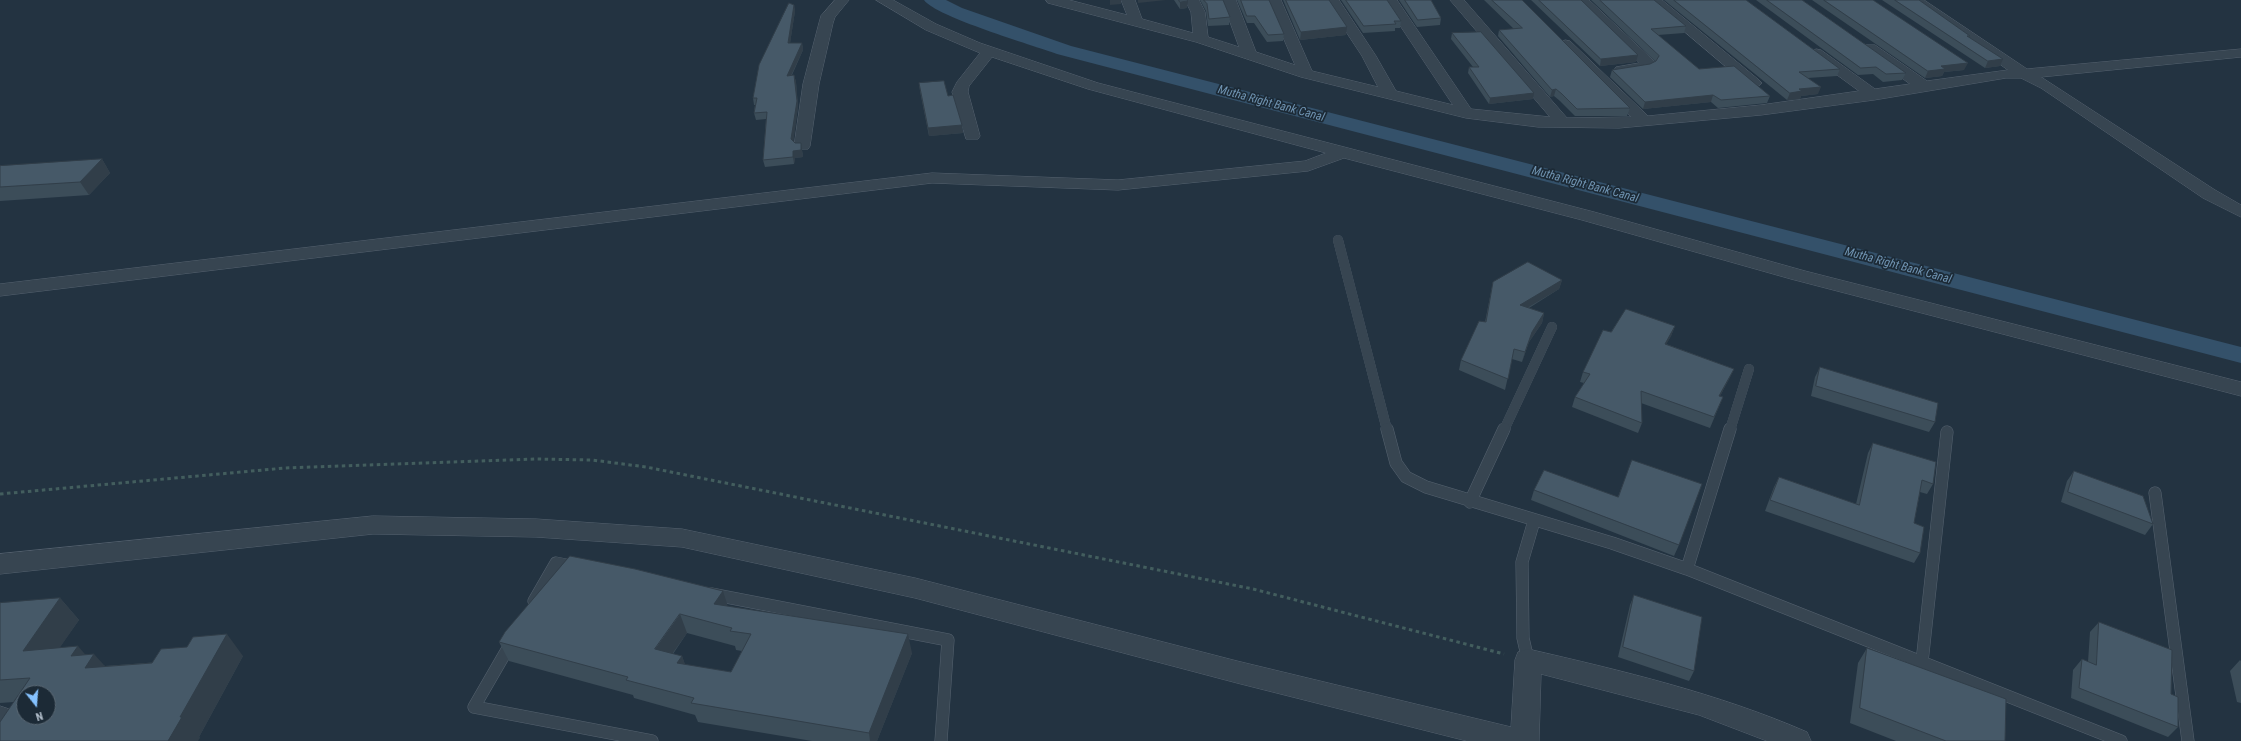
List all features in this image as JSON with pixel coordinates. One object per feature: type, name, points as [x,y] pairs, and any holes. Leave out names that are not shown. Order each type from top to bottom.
[{"type":"street","points":[[802,146],[811,84],[826,22],[828,16],[842,0]]},
{"type":"street","points":[[882,0],[930,27],[989,51],[1093,86],[1342,153],[1588,216],[1798,275],[2241,389]]},
{"type":"street","points":[[1053,0],[1200,39],[1306,74],[1389,92],[1466,113],[1563,123],[1644,120],[1784,107],[1874,95],[1985,76],[2024,74],[2241,53]]},
{"type":"street","points":[[1101,0],[1109,14]]},
{"type":"street","points":[[1128,0],[1136,21]]},
{"type":"street","points":[[1192,0],[1198,12],[1200,39]]},
{"type":"street","points":[[1229,0],[1249,54]]},
{"type":"street","points":[[1274,0],[1306,74]]},
{"type":"street","points":[[1332,0],[1369,56],[1389,92]]},
{"type":"street","points":[[1390,0],[1466,113]]},
{"type":"street","points":[[1457,0],[1563,123]]},
{"type":"street","points":[[1581,0],[1649,64],[1641,67],[1595,73]]},
{"type":"street","points":[[1654,0],[1784,107]]},
{"type":"street","points":[[1915,0],[2024,74],[2046,85],[2208,194],[2241,212]]},
{"type":"street","points":[[1557,36],[1644,120]]},
{"type":"street","points":[[1856,39],[1925,87]]},
{"type":"street","points":[[1806,45],[1874,95]]},
{"type":"street","points":[[972,136],[960,92],[962,85],[989,51]]},
{"type":"street","points":[[1966,64],[1985,76]]},
{"type":"street","points":[[0,290],[932,178],[1118,185],[1308,166],[1342,153]]},
{"type":"street","points":[[0,564],[373,525],[536,528],[682,538],[915,588],[1237,672],[1517,741]]},
{"type":"street","points":[[1524,741],[1528,660],[1658,691],[1717,709],[1797,741]]},
{"type":"street","points":[[0,718],[2,719],[0,724]]},
{"type":"lane","points":[[1338,240],[1396,463],[1406,477],[1426,488],[1612,544],[1687,569],[2121,741]]},
{"type":"lane","points":[[1470,502],[1552,327]]},
{"type":"lane","points":[[1687,569],[1749,369]]},
{"type":"lane","points":[[1922,662],[1947,432]]},
{"type":"lane","points":[[2155,493],[2188,741]]},
{"type":"lane","points":[[1528,660],[1523,638],[1522,562],[1534,521]]},
{"type":"lane","points":[[529,611],[556,563],[587,569]]},
{"type":"lane","points":[[697,591],[948,640],[941,741]]},
{"type":"lane","points":[[517,632],[474,707],[652,741]]},
{"type":"path","points":[[0,494],[285,468],[537,459],[592,460],[646,467],[1253,589],[1528,660]]},
{"type":"building","points":[[1179,0],[1187,0],[1188,1],[1180,2]]},
{"type":"building","points":[[1204,0],[1223,0],[1230,17],[1209,19],[1207,4]]},
{"type":"building","points":[[1241,0],[1269,0],[1284,34],[1268,35],[1255,16],[1247,16]]},
{"type":"building","points":[[1286,0],[1329,0],[1347,27],[1301,32]]},
{"type":"building","points":[[1346,0],[1387,0],[1401,21],[1394,21],[1396,24],[1364,26]]},
{"type":"building","points":[[1405,0],[1431,0],[1441,18],[1418,20]]},
{"type":"building","points":[[1492,0],[1522,0],[1630,108],[1577,109],[1556,89],[1552,90],[1499,30],[1522,28]]},
{"type":"building","points":[[1539,0],[1581,0],[1638,55],[1601,59]]},
{"type":"building","points":[[1600,0],[1654,0],[1686,26],[1651,29],[1699,69],[1734,66],[1770,96],[1721,100],[1713,95],[1645,102],[1612,70],[1650,64],[1656,61],[1659,56]]},
{"type":"building","points":[[1674,0],[1746,0],[1840,69],[1799,72],[1821,87],[1799,89],[1802,91],[1790,93]]},
{"type":"building","points":[[1767,0],[1802,0],[1906,73],[1886,74],[1876,67],[1861,68]]},
{"type":"building","points":[[1824,0],[1873,0],[1968,63],[1941,66],[1945,69],[1928,71]]},
{"type":"building","points":[[1895,0],[1919,0],[1970,36],[1967,36],[2003,59],[1988,61]]},
{"type":"building","points":[[789,3],[794,5],[788,43],[802,43],[787,76],[794,75],[797,101],[791,139],[795,143],[801,143],[801,150],[793,151],[793,157],[763,160],[767,112],[754,113],[757,98],[753,98],[759,65]]},
{"type":"building","points":[[1481,32],[1534,93],[1490,98],[1469,67],[1479,67],[1452,33]]},
{"type":"building","points":[[944,81],[948,96],[953,95],[962,125],[928,128],[919,83]]},
{"type":"building","points":[[102,159],[80,182],[0,187],[0,166]]},
{"type":"building","points":[[1528,262],[1562,280],[1520,305],[1544,313],[1532,332],[1525,352],[1514,349],[1508,379],[1461,360],[1479,321],[1486,322],[1493,282]]},
{"type":"building","points":[[1626,309],[1675,326],[1665,344],[1734,369],[1719,396],[1723,397],[1714,417],[1641,391],[1642,423],[1575,397],[1590,374],[1583,372],[1603,330],[1611,332]]},
{"type":"building","points":[[1820,367],[1938,403],[1935,422],[1816,386]]},
{"type":"building","points":[[1873,443],[1936,462],[1933,484],[1922,480],[1914,523],[1924,527],[1920,553],[1770,500],[1779,477],[1859,505]]},
{"type":"building","points":[[1632,460],[1702,484],[1679,545],[1534,490],[1544,470],[1618,497]]},
{"type":"building","points":[[2074,471],[2143,496],[2153,524],[2068,492]]},
{"type":"building","points":[[570,556],[635,569],[723,591],[714,604],[908,634],[869,733],[691,703],[694,698],[626,680],[628,677],[499,642],[505,632]],"holes":[[[680,614],[732,628],[730,631],[751,634],[731,672],[677,663],[682,656],[655,649]]]},
{"type":"building","points":[[1634,595],[1702,617],[1694,671],[1623,647]]},
{"type":"building","points":[[60,598],[23,651],[78,646],[71,656],[94,654],[85,668],[152,663],[161,649],[187,647],[193,637],[227,634],[168,741],[0,741],[0,722],[16,699],[16,725],[56,725],[56,685],[25,685],[30,678],[0,680],[0,603]]},
{"type":"building","points":[[2099,622],[2172,650],[2171,694],[2178,697],[2178,727],[2079,688],[2082,659],[2096,665]]},
{"type":"building","points":[[1867,648],[2006,699],[2005,741],[1946,741],[1860,708]]},
{"type":"waterway","name":"Mutha Right Bank Canal","points":[[933,0],[956,12],[1064,50],[2241,355]]}]
